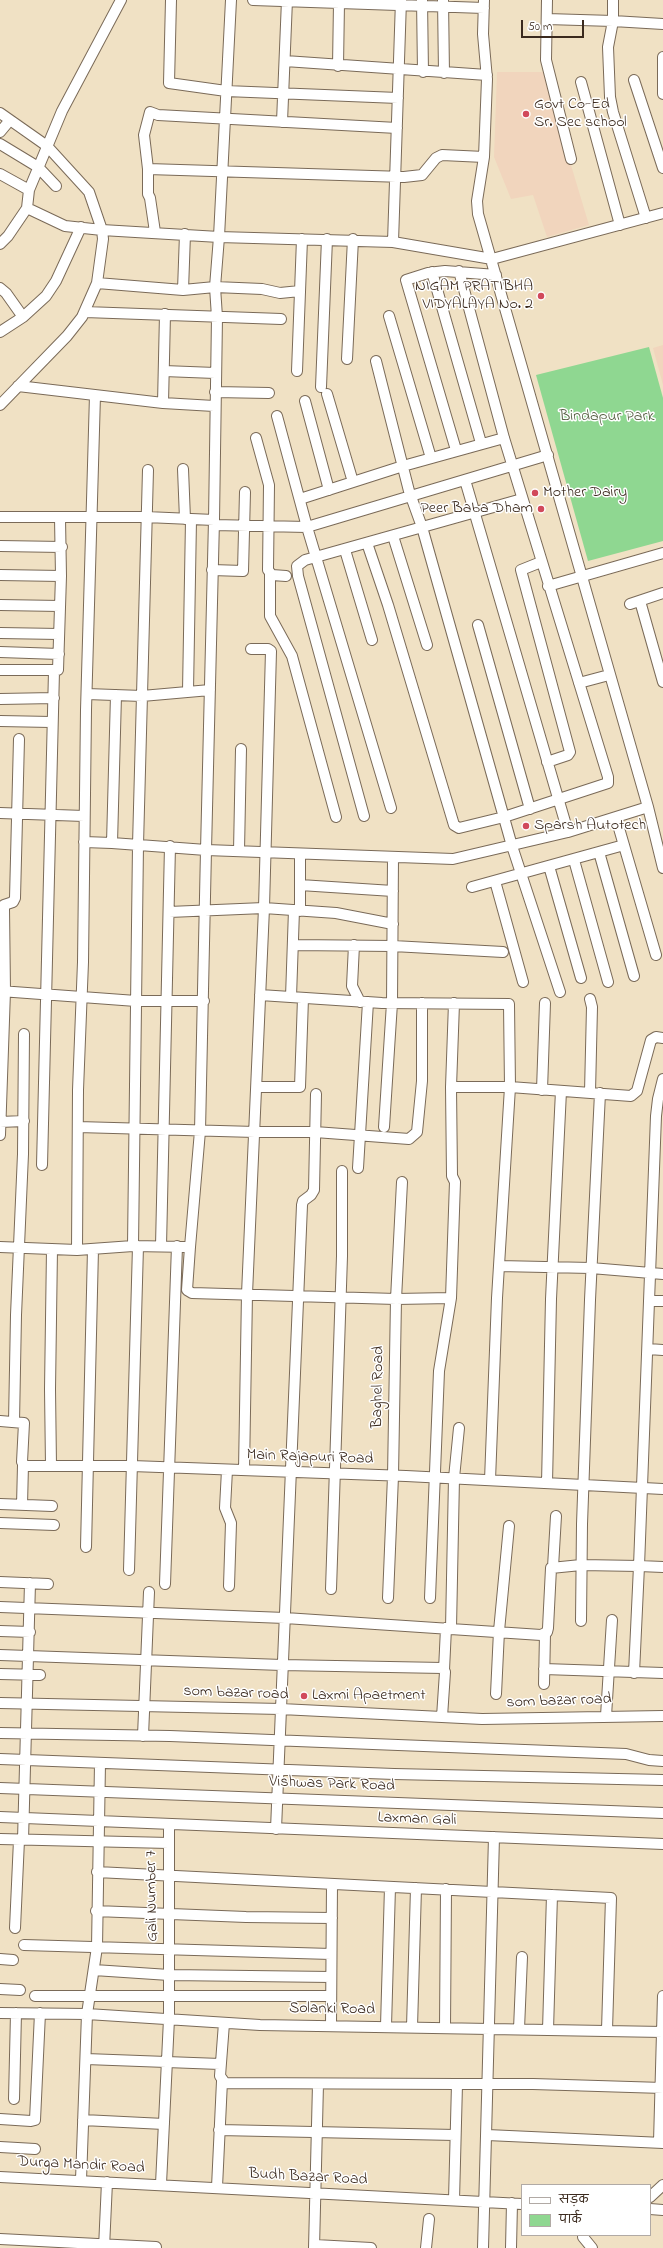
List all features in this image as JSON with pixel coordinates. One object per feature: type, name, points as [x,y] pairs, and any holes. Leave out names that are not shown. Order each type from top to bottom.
[{"type":"street","points":[[0,244],[28,208],[28,190],[62,111],[121,0]]},
{"type":"street","points":[[171,0],[170,83],[226,91],[398,98]]},
{"type":"street","points":[[230,0],[219,237],[215,287],[217,317],[214,406],[214,523],[200,1131],[190,1247],[188,1291],[396,1299],[451,1298]]},
{"type":"street","points":[[253,0],[339,3],[422,2],[484,4],[483,34],[487,75],[484,157],[477,208],[648,807],[663,865]]},
{"type":"street","points":[[547,0],[546,60],[571,159]]},
{"type":"street","points":[[613,0],[613,20],[608,47],[610,97],[613,112],[646,218]]},
{"type":"street","points":[[282,122],[287,1]]},
{"type":"street","points":[[393,242],[400,2]]},
{"type":"street","points":[[422,2],[423,72]]},
{"type":"street","points":[[338,66],[339,3]]},
{"type":"street","points":[[443,3],[444,73]]},
{"type":"street","points":[[547,19],[613,20],[663,24]]},
{"type":"street","points":[[663,57],[663,94]]},
{"type":"street","points":[[285,61],[423,72],[487,75]]},
{"type":"street","points":[[634,80],[663,168]]},
{"type":"street","points":[[581,82],[620,226]]},
{"type":"street","points":[[155,232],[150,198],[148,194],[148,169],[144,136],[150,112],[282,122],[397,128]]},
{"type":"street","points":[[0,113],[47,146],[89,192],[102,230],[103,238],[97,284],[85,312],[68,336],[0,405]]},
{"type":"street","points":[[0,132],[10,120]]},
{"type":"street","points":[[0,144],[38,167],[56,186]]},
{"type":"street","points":[[148,169],[222,173],[395,176],[422,175],[436,158],[442,155],[484,157]]},
{"type":"street","points":[[0,174],[28,190]]},
{"type":"street","points":[[28,208],[56,223],[81,228],[219,237],[353,239],[393,242],[492,259],[620,226],[663,213]]},
{"type":"street","points":[[0,332],[24,317],[50,291],[81,228]]},
{"type":"street","points":[[183,290],[185,234]]},
{"type":"street","points":[[297,371],[302,239]]},
{"type":"street","points":[[327,239],[324,390],[353,482]]},
{"type":"street","points":[[346,359],[353,239]]},
{"type":"street","points":[[456,450],[406,280],[432,272],[459,271],[496,275]]},
{"type":"street","points":[[367,543],[388,605],[452,822],[459,828],[504,817],[605,785],[608,781],[512,466],[459,271]]},
{"type":"street","points":[[432,272],[481,443]]},
{"type":"street","points":[[97,284],[183,290],[215,287],[262,290],[280,293],[300,291]]},
{"type":"street","points":[[0,288],[6,293],[24,317]]},
{"type":"street","points":[[85,312],[281,319]]},
{"type":"street","points":[[164,403],[165,314]]},
{"type":"street","points":[[389,316],[431,458]]},
{"type":"street","points":[[376,361],[411,497],[422,527],[512,846],[560,992]]},
{"type":"street","points":[[164,370],[215,373]]},
{"type":"street","points":[[18,386],[164,403],[214,406]]},
{"type":"street","points":[[215,392],[269,393]]},
{"type":"street","points":[[77,1250],[78,1127],[83,962],[84,816],[95,395]]},
{"type":"street","points":[[305,401],[329,490]]},
{"type":"street","points":[[277,416],[307,527],[391,808]]},
{"type":"street","points":[[256,438],[268,479],[270,526],[268,570],[270,574],[270,616],[292,656],[336,817]]},
{"type":"street","points":[[300,499],[456,450],[504,438]]},
{"type":"street","points":[[0,517],[146,517],[244,526],[307,527],[548,455]]},
{"type":"street","points":[[183,469],[188,520],[188,691]]},
{"type":"street","points":[[129,1570],[135,1246],[133,1129],[138,845],[148,470]]},
{"type":"street","points":[[465,480],[568,832]]},
{"type":"street","points":[[212,570],[243,571],[245,492]]},
{"type":"street","points":[[364,816],[296,570],[300,563],[522,499]]},
{"type":"street","points":[[0,670],[58,670],[62,547],[60,518]]},
{"type":"street","points":[[393,536],[427,645]]},
{"type":"street","points":[[0,546],[62,547]]},
{"type":"street","points":[[345,550],[372,640]]},
{"type":"street","points":[[548,586],[663,553]]},
{"type":"street","points":[[541,562],[521,570],[570,752],[568,755],[547,762]]},
{"type":"street","points":[[270,574],[286,576]]},
{"type":"street","points":[[0,575],[61,576]]},
{"type":"street","points":[[663,593],[635,602],[663,682]]},
{"type":"street","points":[[0,605],[60,606]]},
{"type":"street","points":[[478,626],[530,809]]},
{"type":"street","points":[[0,633],[59,634]]},
{"type":"street","points":[[244,1470],[248,1294],[266,853],[271,651],[268,649],[251,649]]},
{"type":"street","points":[[0,652],[58,654]]},
{"type":"street","points":[[42,1165],[51,722],[54,698],[54,671]]},
{"type":"street","points":[[578,683],[610,675]]},
{"type":"street","points":[[87,694],[142,696],[210,690]]},
{"type":"street","points":[[112,843],[116,695]]},
{"type":"street","points":[[0,699],[54,698]]},
{"type":"street","points":[[0,720],[51,722]]},
{"type":"street","points":[[0,1135],[4,905],[13,902],[15,898],[19,739]]},
{"type":"street","points":[[239,851],[241,749]]},
{"type":"street","points":[[84,842],[266,853],[453,859],[568,832],[648,807]]},
{"type":"street","points":[[0,813],[84,816]]},
{"type":"street","points":[[616,818],[656,955]]},
{"type":"street","points":[[472,887],[624,845]]},
{"type":"street","points":[[161,1246],[165,1130],[170,846]]},
{"type":"street","points":[[599,852],[634,976]]},
{"type":"street","points":[[291,997],[293,945],[300,885],[300,854]]},
{"type":"street","points":[[384,1127],[392,1003],[393,857]]},
{"type":"street","points":[[574,860],[608,982]]},
{"type":"street","points":[[549,866],[581,978]]},
{"type":"street","points":[[495,881],[523,982]]},
{"type":"street","points":[[300,885],[393,892]]},
{"type":"street","points":[[168,912],[206,912],[264,908],[336,913],[393,924]]},
{"type":"street","points":[[293,945],[393,946],[503,952]]},
{"type":"street","points":[[354,945],[352,986],[364,1002],[358,1168]]},
{"type":"street","points":[[2,991],[136,1001],[204,1002]]},
{"type":"street","points":[[260,995],[364,1002],[509,1004],[510,1087],[499,1266],[490,1480]]},
{"type":"street","points":[[257,1086],[300,1087],[303,998]]},
{"type":"street","points":[[581,1621],[583,1485],[591,1268],[595,1093],[592,1007],[590,998]]},
{"type":"street","points":[[78,1127],[200,1131],[315,1132],[409,1139],[417,1132],[422,1081],[422,1003]]},
{"type":"street","points":[[430,1598],[439,1372],[451,1298],[456,1182],[452,1176],[451,1087],[454,1003]]},
{"type":"street","points":[[542,1090],[545,1003]]},
{"type":"street","points":[[14,1422],[18,1247],[24,1121],[24,1034]]},
{"type":"street","points":[[451,1087],[510,1087],[628,1096],[635,1094],[651,1040],[656,1037],[663,1038]]},
{"type":"street","points":[[634,1673],[651,1274],[659,1140],[658,1099],[663,1080]]},
{"type":"street","points":[[547,1483],[553,1267],[561,1092]]},
{"type":"street","points":[[276,1829],[302,1203],[314,1190],[316,1094]]},
{"type":"street","points":[[0,1122],[24,1121]]},
{"type":"street","points":[[331,1589],[340,1297],[342,1171]]},
{"type":"street","name":"Baghel Road","points":[[388,1598],[393,1476],[396,1299],[402,1182]]},
{"type":"street","points":[[0,1247],[77,1250],[135,1246],[190,1247]]},
{"type":"street","points":[[165,1584],[177,1246]]},
{"type":"street","points":[[51,1466],[50,1389],[52,1249]]},
{"type":"street","points":[[86,1546],[93,1249]]},
{"type":"street","points":[[499,1266],[591,1268],[663,1274]]},
{"type":"street","points":[[650,1301],[663,1301]]},
{"type":"street","points":[[648,1349],[663,1350]]},
{"type":"street","points":[[0,1421],[23,1422],[24,1425],[22,1504]]},
{"type":"street","points":[[442,1717],[448,1628],[454,1478],[459,1428]]},
{"type":"street","name":"Main Rajapuri Road","points":[[23,1465],[88,1467],[132,1466],[244,1470],[454,1478],[663,1489]]},
{"type":"street","points":[[227,1470],[226,1508],[231,1523],[229,1586]]},
{"type":"street","points":[[0,1504],[52,1506]]},
{"type":"street","points":[[544,1684],[545,1634],[548,1628],[550,1570],[553,1567],[556,1516]]},
{"type":"street","points":[[0,1523],[54,1525]]},
{"type":"street","points":[[496,1694],[499,1631],[509,1526]]},
{"type":"street","points":[[553,1567],[581,1565],[663,1567]]},
{"type":"street","points":[[0,1582],[48,1584]]},
{"type":"street","points":[[15,1928],[24,1817],[28,1656],[30,1632],[30,1583]]},
{"type":"street","points":[[143,1736],[149,1592]]},
{"type":"street","points":[[0,1607],[285,1618],[545,1634]]},
{"type":"street","points":[[606,1716],[612,1620]]},
{"type":"street","points":[[0,1631],[30,1632]]},
{"type":"street","points":[[0,1655],[444,1670]]},
{"type":"street","points":[[544,1669],[663,1674]]},
{"type":"street","points":[[0,1674],[40,1675]]},
{"type":"street","name":"som bazar road","points":[[0,1703],[281,1709],[442,1717],[559,1719],[606,1716],[663,1716]]},
{"type":"street","points":[[0,1732],[626,1754],[649,1760],[663,1761]]},
{"type":"street","points":[[0,1759],[663,1780]]},
{"type":"street","points":[[81,2180],[87,2014],[97,1947],[97,1820],[100,1763]]},
{"type":"street","name":"Vishwas Park Road","points":[[0,1788],[663,1813]]},
{"type":"street","name":"Laxman Gali","points":[[0,1817],[663,1844]]},
{"type":"street","points":[[169,1843],[170,1824]]},
{"type":"street","points":[[483,2248],[494,1838]]},
{"type":"street","name":"Gali Number 7","points":[[0,1839],[97,1840],[169,1843],[169,2019],[160,2184]]},
{"type":"street","points":[[97,1872],[611,1898],[607,2030]]},
{"type":"street","points":[[330,2025],[332,1884]]},
{"type":"street","points":[[386,2026],[390,1887]]},
{"type":"street","points":[[412,2027],[416,1888]]},
{"type":"street","points":[[445,2028],[446,1889]]},
{"type":"street","points":[[548,2030],[552,1895]]},
{"type":"street","points":[[96,1911],[332,1918]]},
{"type":"street","points":[[24,1945],[331,1954]]},
{"type":"street","points":[[519,2029],[522,1957]]},
{"type":"street","points":[[0,1959],[13,1960]]},
{"type":"street","points":[[94,1970],[169,1975],[331,1977]]},
{"type":"street","points":[[0,1989],[20,1990]]},
{"type":"street","points":[[35,1996],[90,1994],[169,1998],[330,1996]]},
{"type":"street","points":[[487,2135],[661,2142],[663,1996]]},
{"type":"street","name":"Solanki Road","points":[[0,2013],[87,2014],[224,2023],[662,2032]]},
{"type":"street","points":[[14,2099],[16,2013]]},
{"type":"street","points":[[0,2119],[35,2120],[40,2013]]},
{"type":"street","points":[[217,2187],[222,2081],[220,2064],[224,2023]]},
{"type":"street","points":[[86,2059],[220,2064]]},
{"type":"street","points":[[222,2081],[229,2084],[538,2084],[662,2088]]},
{"type":"street","points":[[318,2084],[315,2246],[371,2248]]},
{"type":"street","points":[[454,2200],[457,2084]]},
{"type":"street","points":[[83,2120],[164,2124]]},
{"type":"street","points":[[219,2130],[455,2135]]},
{"type":"street","points":[[0,2147],[35,2149]]},
{"type":"street","name":"Durga Mandir Road","points":[[0,2177],[160,2184]]},
{"type":"street","points":[[104,2246],[107,2182]]},
{"type":"street","name":"Budh Bazar Road","points":[[160,2184],[316,2194],[517,2204]]},
{"type":"street","points":[[651,2196],[663,2185]]},
{"type":"street","points":[[511,2248],[517,2204]]},
{"type":"street","points":[[651,2209],[663,2210]]},
{"type":"street","points":[[426,2248],[429,2219]]},
{"type":"street","points":[[583,2236],[583,2248]]},
{"type":"street","points":[[583,2236],[592,2248]]},
{"type":"street","points":[[0,2239],[104,2246],[156,2247]]},
{"type":"shaded area","name":"Govt Co-Ed Sr. Sec school","points":[[497,72],[543,72],[589,225],[547,237],[533,195],[511,199],[494,157]]},
{"type":"shaded area","points":[[663,345],[663,385],[653,348]]},
{"type":"green space","name":"Bindapur Park","points":[[649,347],[663,398],[663,541],[588,561],[536,375]]},
{"type":"place","name":"Govt Co-Ed Sr. Sec school","points":[[526,114]]},
{"type":"place","name":"NIGAM PRATIBHA VIDYALAYA No. 2","points":[[541,296]]},
{"type":"place","name":"Mother Dairy","points":[[535,493]]},
{"type":"place","name":"Peer Baba Dham","points":[[541,509]]},
{"type":"place","name":"Sparsh Autotech","points":[[526,826]]},
{"type":"place","name":"Laxmi Apaetment","points":[[304,1696]]}]
